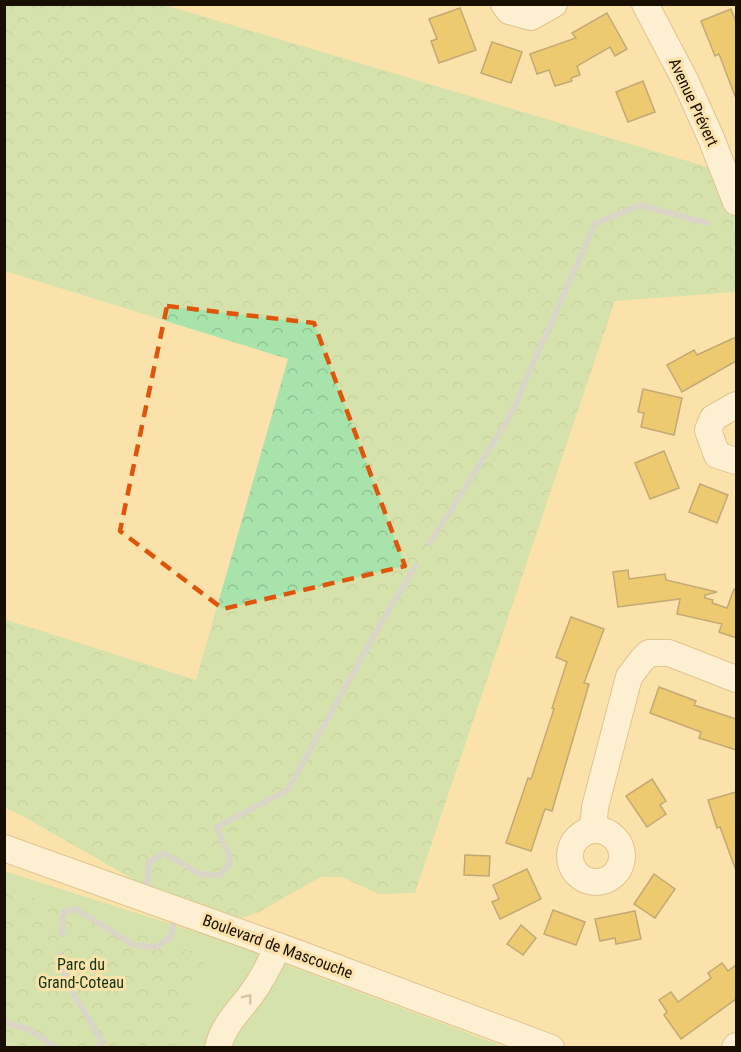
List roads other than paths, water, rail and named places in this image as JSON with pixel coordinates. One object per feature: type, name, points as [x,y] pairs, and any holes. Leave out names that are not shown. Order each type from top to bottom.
[{"type":"street","points":[[504,4],[509,11],[531,17],[554,4]]},
{"type":"street","name":"Avenue Prévert","points":[[645,4],[685,80],[736,202]]},
{"type":"street","points":[[736,405],[713,418],[708,430],[717,455],[736,460]]},
{"type":"street","points":[[593,830],[595,807],[629,676],[641,661],[649,653],[669,653],[736,679]]},
{"type":"street","name":"Boulevard de Mascouche","points":[[4,848],[551,1047]]},
{"type":"street","points":[[218,1047],[232,1018],[263,977],[278,946]]},
{"type":"waterway","points":[[430,543],[509,418],[595,224],[640,205],[707,223]]},
{"type":"waterway","points":[[149,885],[147,882],[149,862],[164,853],[200,874],[220,875],[231,862],[217,827],[288,790],[385,616],[416,566]]},
{"type":"waterway","points":[[62,934],[63,912],[76,909],[134,945],[157,947],[171,937],[173,925]]},
{"type":"waterway","points":[[60,955],[68,984],[103,1043],[97,1048]]},
{"type":"waterway","points":[[4,1022],[28,1029],[57,1048]]},
{"type":"park label","name":"Parc du Grand-Coteau","points":[[81,973]]}]
